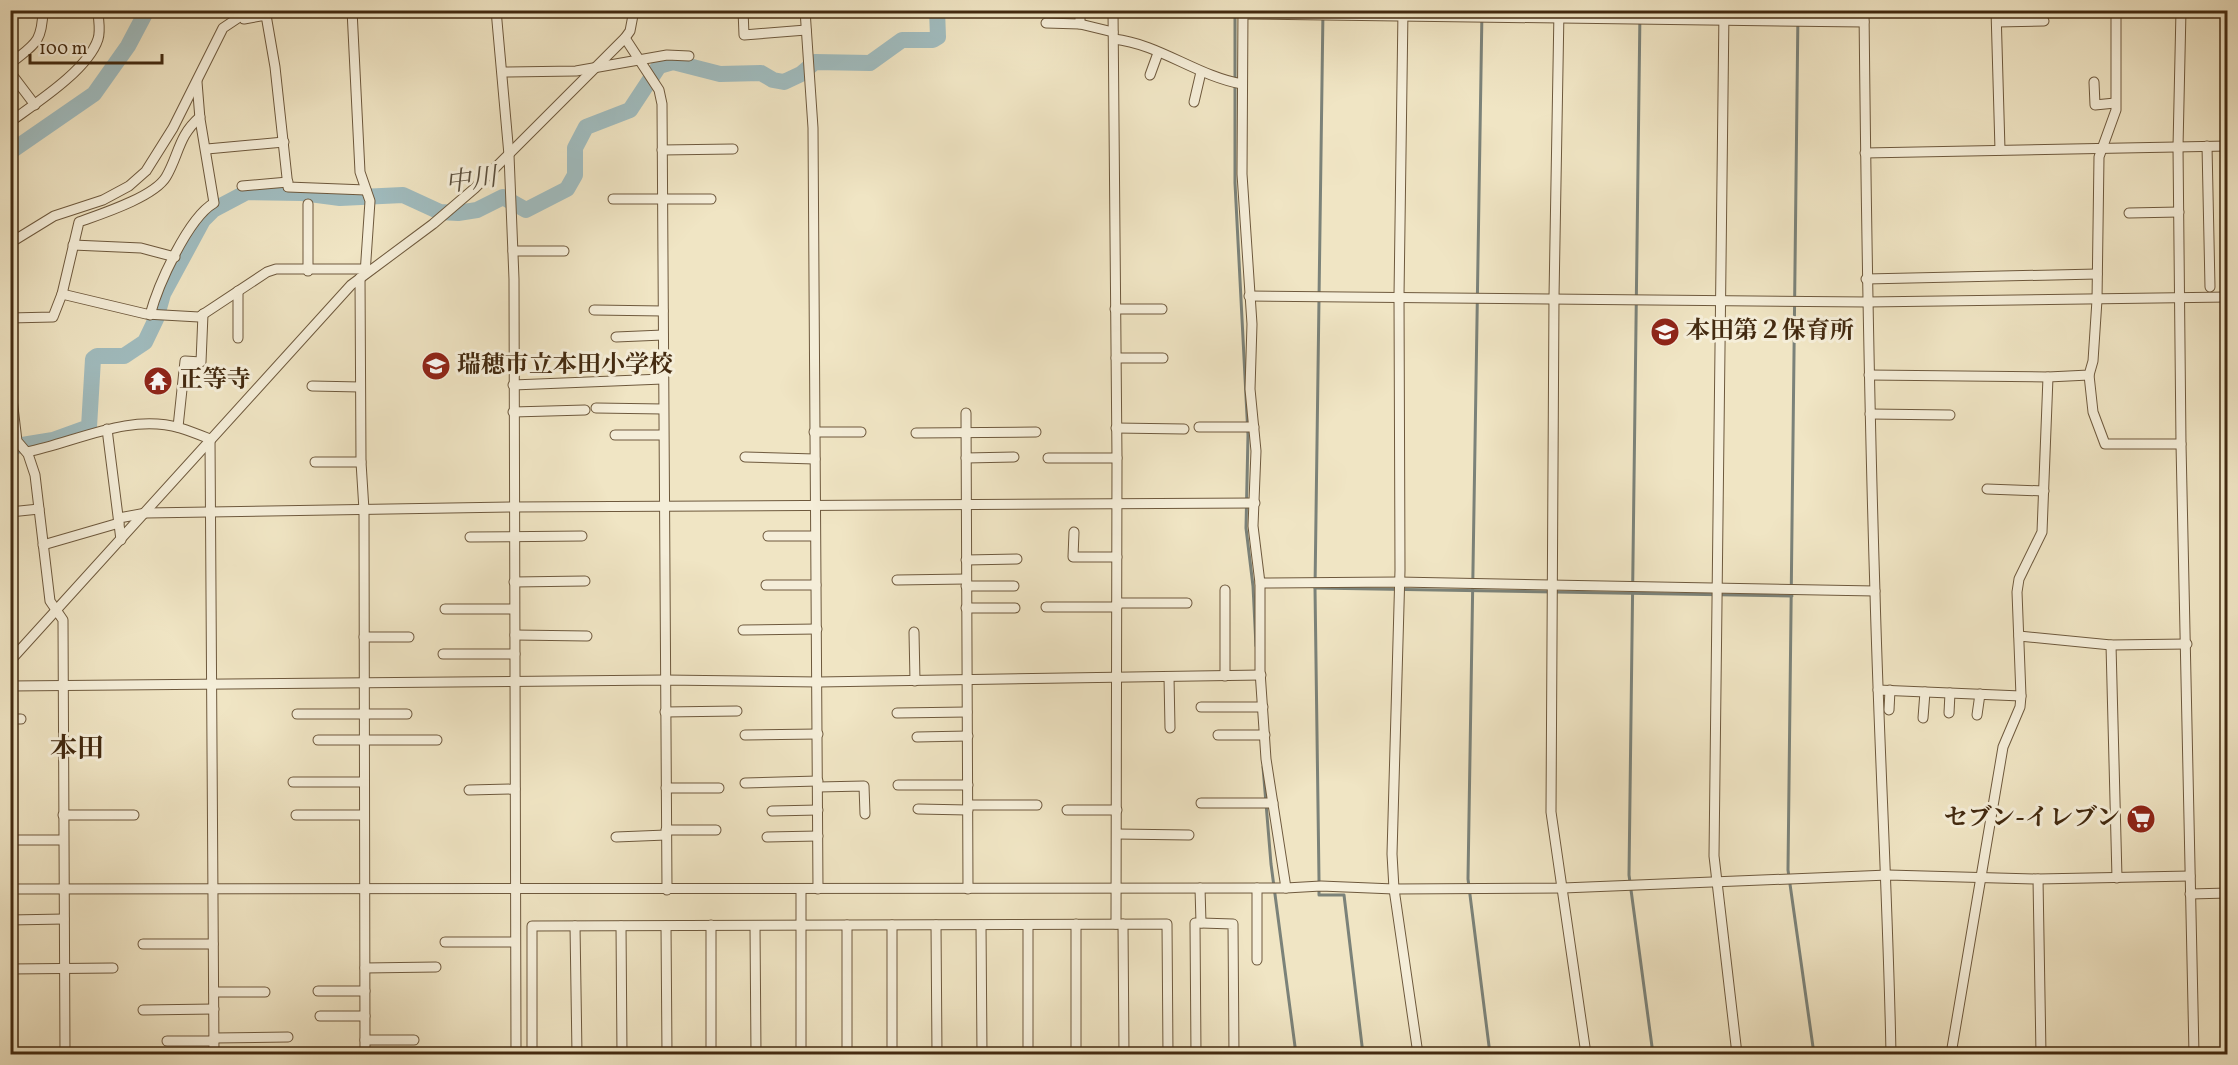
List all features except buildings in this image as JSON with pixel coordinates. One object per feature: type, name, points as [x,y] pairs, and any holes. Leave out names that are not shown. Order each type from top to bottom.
[{"type":"street","points":[[10,64],[37,41],[42,33],[43,10]]},
{"type":"street","points":[[10,122],[66,81],[93,49],[99,38],[98,10]]},
{"type":"street","points":[[352,10],[360,172],[370,201],[364,274],[360,387],[364,510],[365,1054]]},
{"type":"street","points":[[496,10],[509,155],[513,251],[516,1054]]},
{"type":"street","points":[[10,661],[146,513],[210,439],[364,274],[433,224],[509,155],[625,38],[630,31],[634,10]]},
{"type":"street","points":[[743,10],[744,34],[806,30]]},
{"type":"street","points":[[805,10],[813,128],[818,889]]},
{"type":"street","points":[[1080,10],[1080,24]]},
{"type":"street","points":[[1113,10],[1117,458],[1117,888],[1124,1054]]},
{"type":"street","points":[[1864,10],[1866,279],[1878,690],[1888,875],[1891,1054]]},
{"type":"street","points":[[1996,10],[2000,150]]},
{"type":"street","points":[[2116,10],[2116,110],[2101,148],[2097,300],[2093,361],[2089,375],[2093,412],[2105,444],[2181,444]]},
{"type":"street","points":[[2181,10],[2178,147],[2181,444],[2194,1054]]},
{"type":"street","points":[[246,12],[244,19],[266,15],[288,187],[366,190]]},
{"type":"street","points":[[10,243],[54,216],[103,200],[129,186],[146,171],[223,28],[246,12]]},
{"type":"street","points":[[1286,888],[1265,735],[1261,675],[1260,584],[1253,526],[1255,503],[1251,389],[1252,324],[1238,84],[1243,12],[1724,15],[1864,22]]},
{"type":"street","points":[[1403,13],[1398,582],[1392,854],[1394,889],[1418,1054]]},
{"type":"street","points":[[1559,14],[1554,297],[1551,812],[1586,1054]]},
{"type":"street","points":[[1724,15],[1714,856],[1737,1054]]},
{"type":"street","points":[[1997,22],[2044,21]]},
{"type":"street","points":[[1046,22],[1080,24],[1131,41],[1201,72],[1238,84]]},
{"type":"street","points":[[625,38],[661,97],[667,890]]},
{"type":"street","points":[[1150,75],[1158,53]]},
{"type":"street","points":[[503,72],[576,71],[598,65],[640,62],[667,55],[689,56]]},
{"type":"street","points":[[10,72],[34,105]]},
{"type":"street","points":[[1194,102],[1201,72]]},
{"type":"street","points":[[150,315],[161,281],[195,219],[204,208],[214,203],[200,117],[197,80]]},
{"type":"street","points":[[2094,82],[2095,105],[2115,103]]},
{"type":"street","points":[[10,318],[53,317],[62,294],[79,222],[117,209],[165,179],[178,145],[200,117]]},
{"type":"street","points":[[207,149],[284,142]]},
{"type":"street","points":[[2207,146],[2210,287]]},
{"type":"street","points":[[1865,153],[2228,146]]},
{"type":"street","points":[[662,150],[733,149]]},
{"type":"street","points":[[242,186],[288,183]]},
{"type":"street","points":[[613,199],[711,199]]},
{"type":"street","points":[[308,204],[308,271]]},
{"type":"street","points":[[2129,213],[2179,212]]},
{"type":"street","points":[[73,246],[141,248],[175,257]]},
{"type":"street","points":[[513,251],[564,251]]},
{"type":"street","points":[[62,294],[150,315],[203,314],[267,272],[276,269],[364,274]]},
{"type":"street","points":[[1866,279],[2097,274]]},
{"type":"street","points":[[238,291],[238,338]]},
{"type":"street","points":[[1249,296],[1554,297],[1867,302],[2228,297]]},
{"type":"street","points":[[1115,309],[1162,309]]},
{"type":"street","points":[[594,310],[663,311]]},
{"type":"street","points":[[178,427],[185,361],[201,362],[203,314]]},
{"type":"street","points":[[616,337],[663,335]]},
{"type":"street","points":[[1116,358],[1163,358]]},
{"type":"street","points":[[1869,375],[2048,377],[2089,375]]},
{"type":"street","points":[[1951,1054],[2003,747],[2020,707],[2019,579],[2042,532],[2048,377]]},
{"type":"street","points":[[513,385],[663,379]]},
{"type":"street","points":[[10,382],[14,441],[27,452],[35,475],[46,582],[55,611],[63,620],[65,1054]]},
{"type":"street","points":[[312,386],[360,387]]},
{"type":"street","points":[[596,408],[663,409]]},
{"type":"street","points":[[513,412],[585,410]]},
{"type":"street","points":[[966,413],[968,889]]},
{"type":"street","points":[[1870,414],[1950,415]]},
{"type":"street","points":[[27,452],[107,429],[130,426],[178,427],[210,439]]},
{"type":"street","points":[[1199,427],[1254,427]]},
{"type":"street","points":[[1116,428],[1184,429]]},
{"type":"street","points":[[107,429],[121,540]]},
{"type":"street","points":[[814,432],[861,432]]},
{"type":"street","points":[[916,433],[1036,432]]},
{"type":"street","points":[[615,435],[663,435]]},
{"type":"street","points":[[210,439],[214,1054]]},
{"type":"street","points":[[745,457],[815,459]]},
{"type":"street","points":[[966,458],[1014,457]]},
{"type":"street","points":[[1048,458],[1117,458]]},
{"type":"street","points":[[315,462],[361,462]]},
{"type":"street","points":[[1987,489],[2044,491]]},
{"type":"street","points":[[43,545],[146,513],[513,507],[1255,503]]},
{"type":"street","points":[[10,512],[39,509]]},
{"type":"street","points":[[1074,532],[1073,557],[1117,556]]},
{"type":"street","points":[[470,537],[582,536]]},
{"type":"street","points":[[768,536],[815,536]]},
{"type":"street","points":[[966,560],[1017,559]]},
{"type":"street","points":[[897,580],[1014,586]]},
{"type":"street","points":[[514,582],[585,581]]},
{"type":"street","points":[[1260,584],[1398,582],[1875,591]]},
{"type":"street","points":[[766,585],[816,585]]},
{"type":"street","points":[[1225,590],[1225,676]]},
{"type":"street","points":[[1046,607],[1187,603]]},
{"type":"street","points":[[966,608],[1015,608]]},
{"type":"street","points":[[445,609],[514,609]]},
{"type":"street","points":[[743,630],[817,629]]},
{"type":"street","points":[[914,632],[915,681]]},
{"type":"street","points":[[515,635],[586,636]]},
{"type":"street","points":[[2019,636],[2111,645],[2187,644]]},
{"type":"street","points":[[364,637],[409,637]]},
{"type":"street","points":[[2111,645],[2116,878]]},
{"type":"street","points":[[443,654],[515,654]]},
{"type":"street","points":[[10,686],[213,686],[665,680],[967,681],[1261,675]]},
{"type":"street","points":[[1169,676],[1170,728]]},
{"type":"street","points":[[1878,690],[2021,696]]},
{"type":"street","points":[[1889,710],[1890,690]]},
{"type":"street","points":[[1923,718],[1925,692]]},
{"type":"street","points":[[1949,713],[1950,693]]},
{"type":"street","points":[[1977,715],[1980,694]]},
{"type":"street","points":[[1201,707],[1263,707]]},
{"type":"street","points":[[665,712],[736,711]]},
{"type":"street","points":[[897,713],[967,712]]},
{"type":"street","points":[[297,714],[407,714]]},
{"type":"street","points":[[10,719],[21,719]]},
{"type":"street","points":[[745,735],[818,734]]},
{"type":"street","points":[[1218,735],[1265,735]]},
{"type":"street","points":[[917,737],[968,736]]},
{"type":"street","points":[[318,740],[437,740]]},
{"type":"street","points":[[293,782],[363,782]]},
{"type":"street","points":[[745,783],[864,786],[865,814]]},
{"type":"street","points":[[898,785],[968,785]]},
{"type":"street","points":[[666,788],[719,788]]},
{"type":"street","points":[[469,790],[515,789]]},
{"type":"street","points":[[1201,803],[1273,803]]},
{"type":"street","points":[[918,809],[1037,805]]},
{"type":"street","points":[[772,811],[818,810]]},
{"type":"street","points":[[1067,810],[1117,810]]},
{"type":"street","points":[[63,816],[134,815]]},
{"type":"street","points":[[296,815],[364,815]]},
{"type":"street","points":[[616,837],[716,830]]},
{"type":"street","points":[[1117,834],[1189,835]]},
{"type":"street","points":[[767,837],[818,836]]},
{"type":"street","points":[[18,840],[63,840]]},
{"type":"street","points":[[10,889],[365,887],[801,890],[1321,886],[1394,889],[1563,888],[1888,875],[2037,879],[2190,876]]},
{"type":"street","points":[[2037,879],[2041,1054]]},
{"type":"street","points":[[1200,888],[1201,923]]},
{"type":"street","points":[[1257,888],[1257,960]]},
{"type":"street","points":[[801,890],[801,1054]]},
{"type":"street","points":[[2190,894],[2228,893]]},
{"type":"street","points":[[10,920],[64,919]]},
{"type":"street","points":[[1196,1054],[1195,922],[1233,924],[1234,1054]]},
{"type":"street","points":[[1076,924],[1076,1054]]},
{"type":"street","points":[[532,1054],[532,926],[1167,924],[1168,1054]]},
{"type":"street","points":[[711,925],[711,1054]]},
{"type":"street","points":[[847,925],[847,1054]]},
{"type":"street","points":[[892,925],[892,1054]]},
{"type":"street","points":[[936,925],[937,1054]]},
{"type":"street","points":[[981,925],[982,1054]]},
{"type":"street","points":[[1028,925],[1028,1054]]},
{"type":"street","points":[[575,926],[577,1054]]},
{"type":"street","points":[[621,926],[622,1054]]},
{"type":"street","points":[[666,926],[667,1054]]},
{"type":"street","points":[[755,926],[756,1054]]},
{"type":"street","points":[[445,942],[515,942]]},
{"type":"street","points":[[143,944],[213,944]]},
{"type":"street","points":[[365,968],[436,967]]},
{"type":"street","points":[[10,969],[113,968]]},
{"type":"street","points":[[318,991],[365,991]]},
{"type":"street","points":[[214,992],[265,992]]},
{"type":"street","points":[[143,1010],[214,1009]]},
{"type":"street","points":[[320,1016],[365,1016]]},
{"type":"street","points":[[167,1041],[288,1037]]},
{"type":"street","points":[[365,1040],[414,1040]]},
{"type":"waterway","points":[[10,152],[94,94],[128,46],[147,10]]},
{"type":"waterway","name":"中川","points":[[10,447],[53,440],[89,427],[93,359],[97,356],[124,356],[145,342],[156,319],[163,294],[203,220],[213,210],[247,192],[302,193],[340,198],[403,195],[440,212],[458,213],[477,210],[503,197],[526,210],[567,189],[575,175],[575,148],[586,127],[630,110],[659,66],[673,62],[720,74],[761,73],[773,80],[784,82],[801,74],[815,62],[870,63],[902,40],[933,40],[938,37],[937,10]]},
{"type":"waterway","points":[[1235,10],[1235,183],[1248,435],[1246,528],[1253,586],[1256,646]]},
{"type":"waterway","points":[[1323,10],[1315,588],[1319,895],[1344,895],[1363,1054]]},
{"type":"waterway","points":[[1482,10],[1468,879],[1490,1054]]},
{"type":"waterway","points":[[1640,10],[1629,875],[1653,1054]]},
{"type":"waterway","points":[[1798,10],[1788,870],[1814,1054]]},
{"type":"waterway","points":[[1315,588],[1792,596]]},
{"type":"waterway","points":[[1263,767],[1271,864],[1296,1054]]},
{"type":"place","name":"本田第２保育所","points":[[1665,332]]},
{"type":"place","name":"瑞穂市立本田小学校","points":[[436,366]]},
{"type":"place","name":"正等寺","points":[[158,381]]},
{"type":"place","name":"セブン-イレブン","points":[[2141,819]]},
{"type":"district","name":"本田","points":[[77,750]]}]
